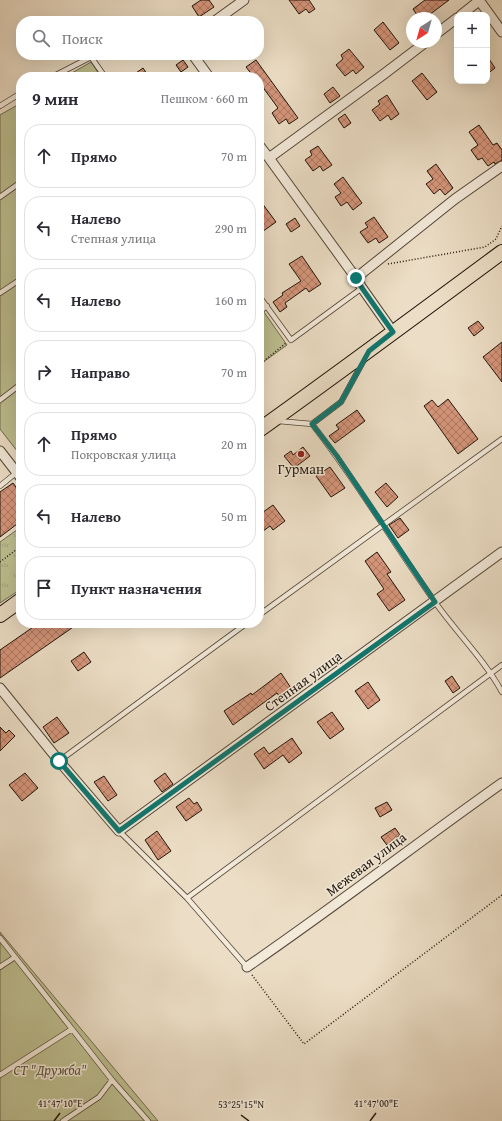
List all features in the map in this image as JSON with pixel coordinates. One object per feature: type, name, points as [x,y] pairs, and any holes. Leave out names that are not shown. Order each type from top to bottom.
[{"type":"main road","points":[[264,426],[369,351],[502,252]]},
{"type":"main road","points":[[0,615],[16,604]]},
{"type":"street","points":[[222,16],[244,0]]},
{"type":"street","points":[[465,12],[479,0],[502,32]]},
{"type":"street","points":[[442,29],[454,20]]},
{"type":"street","points":[[268,158],[418,48]]},
{"type":"street","points":[[197,60],[205,72]]},
{"type":"street","points":[[264,152],[356,278],[393,332]]},
{"type":"street","points":[[356,278],[455,199],[502,166]]},
{"type":"street","points":[[0,451],[16,471]]},
{"type":"street","name":"Степная улица","points":[[119,831],[502,552]]},
{"type":"street","points":[[0,688],[59,761],[119,831]]},
{"type":"street","name":"Межевая улица","points":[[247,967],[296,934],[437,829],[502,783]]},
{"type":"lane","points":[[62,72],[85,60]]},
{"type":"lane","points":[[93,60],[102,72]]},
{"type":"lane","points":[[0,106],[16,96]]},
{"type":"lane","points":[[0,196],[16,185]]},
{"type":"lane","points":[[0,293],[16,282]]},
{"type":"lane","points":[[264,303],[291,340],[362,288]]},
{"type":"lane","points":[[273,420],[312,424],[341,402],[369,351]]},
{"type":"lane","points":[[0,400],[16,388]]},
{"type":"lane","points":[[312,424],[337,456],[435,602],[502,692]]},
{"type":"lane","points":[[264,611],[502,439]]},
{"type":"lane","points":[[0,486],[16,477]]},
{"type":"lane","points":[[59,761],[241,628]]},
{"type":"lane","points":[[187,898],[502,665]]},
{"type":"lane","points":[[119,831],[187,898],[247,967]]},
{"type":"lane","points":[[0,938],[112,1080],[148,1121]]},
{"type":"lane","points":[[0,967],[16,957]]},
{"type":"lane","points":[[0,1076],[72,1028]]},
{"type":"lane","points":[[63,1121],[100,1097],[112,1080]]},
{"type":"path","points":[[370,268],[485,246],[496,239],[502,226]]},
{"type":"path","points":[[264,361],[291,340]]},
{"type":"path","points":[[0,562],[16,550]]},
{"type":"path","points":[[247,967],[304,1044],[502,895]]},
{"type":"green space","points":[[91,62],[98,72],[74,72]]},
{"type":"green space","points":[[16,106],[16,450],[0,429],[0,115]]},
{"type":"green space","points":[[264,312],[287,345],[264,361]]},
{"type":"green space","points":[[16,531],[16,592],[0,603],[0,542]]},
{"type":"green space","name":"СТ \"Дружба\"","points":[[0,932],[158,1121],[0,1121]]},
{"type":"building","points":[[201,0],[209,0],[214,7],[198,16],[192,6]]},
{"type":"building","points":[[289,0],[309,0],[315,9],[309,13],[306,9],[299,14]]},
{"type":"building","points":[[425,0],[449,0],[433,12],[415,12],[413,9]]},
{"type":"building","points":[[383,22],[399,43],[390,50],[374,30]]},
{"type":"building","points":[[349,49],[364,67],[356,74],[353,70],[345,76],[336,65],[343,59],[341,55]]},
{"type":"building","points":[[183,60],[188,67],[181,72],[176,65]]},
{"type":"building","points":[[256,60],[298,118],[289,124],[286,119],[279,124],[272,113],[278,108],[264,89],[264,72],[250,72],[246,67]]},
{"type":"building","points":[[490,60],[495,68],[490,72]]},
{"type":"building","points":[[143,68],[146,72],[137,72]]},
{"type":"building","points":[[422,73],[437,92],[427,100],[412,81]]},
{"type":"building","points":[[333,87],[340,96],[330,103],[324,94]]},
{"type":"building","points":[[387,95],[399,114],[391,120],[388,115],[380,121],[372,110],[380,104],[378,101]]},
{"type":"building","points":[[345,114],[351,123],[344,128],[338,119]]},
{"type":"building","points":[[479,125],[493,145],[497,143],[502,150],[502,160],[495,164],[494,162],[488,166],[482,158],[478,160],[471,150],[478,145],[469,132]]},
{"type":"building","points":[[318,146],[332,165],[323,171],[320,166],[313,171],[305,160],[312,155],[310,151]]},
{"type":"building","points":[[436,164],[453,188],[445,195],[440,189],[434,194],[426,184],[433,179],[427,171]]},
{"type":"building","points":[[343,177],[362,203],[353,210],[347,202],[341,206],[335,197],[341,193],[334,184]]},
{"type":"building","points":[[264,206],[276,222],[264,230]]},
{"type":"building","points":[[374,217],[388,237],[379,243],[376,238],[368,243],[360,232],[368,227],[365,223]]},
{"type":"building","points":[[295,218],[300,226],[291,232],[286,224]]},
{"type":"building","points":[[302,256],[321,284],[309,292],[306,288],[285,303],[287,307],[280,312],[273,302],[283,295],[282,293],[301,281],[289,264]]},
{"type":"building","points":[[478,321],[484,328],[474,336],[468,328]]},
{"type":"building","points":[[502,342],[502,382],[483,357]]},
{"type":"building","points":[[448,399],[478,439],[458,454],[424,406],[432,400],[438,407]]},
{"type":"building","points":[[357,410],[365,421],[335,443],[329,436],[339,429],[336,425]]},
{"type":"building","points":[[303,447],[310,456],[294,468],[284,456],[291,451],[293,455]]},
{"type":"building","points":[[330,467],[345,488],[331,497],[316,476]]},
{"type":"building","points":[[13,483],[16,487],[16,525],[0,537],[0,492]]},
{"type":"building","points":[[386,483],[398,497],[387,507],[375,492]]},
{"type":"building","points":[[273,505],[285,521],[273,530],[270,526],[264,530],[264,511]]},
{"type":"building","points":[[400,518],[409,530],[398,538],[389,525]]},
{"type":"building","points":[[377,552],[391,572],[387,574],[405,600],[389,611],[377,594],[384,589],[365,561]]},
{"type":"building","points":[[32,628],[72,628],[0,678],[0,650]]},
{"type":"building","points":[[84,652],[91,662],[78,671],[71,661]]},
{"type":"building","points":[[281,673],[291,688],[279,696],[277,693],[233,725],[224,711],[251,693],[252,695]]},
{"type":"building","points":[[452,676],[460,688],[453,693],[445,681]]},
{"type":"building","points":[[368,682],[380,700],[368,709],[355,691]]},
{"type":"building","points":[[332,712],[344,729],[330,739],[317,722]]},
{"type":"building","points":[[57,717],[69,733],[54,743],[43,727]]},
{"type":"building","points":[[0,727],[6,733],[9,730],[15,736],[0,751]]},
{"type":"building","points":[[292,738],[302,753],[289,763],[283,755],[264,769],[254,754],[264,747],[269,754]]},
{"type":"building","points":[[25,773],[38,788],[22,801],[9,785]]},
{"type":"building","points":[[165,773],[173,784],[162,792],[154,781]]},
{"type":"building","points":[[104,776],[117,795],[108,801],[94,782]]},
{"type":"building","points":[[189,798],[194,804],[197,802],[202,810],[186,821],[176,807]]},
{"type":"building","points":[[387,802],[392,810],[380,817],[375,808]]},
{"type":"building","points":[[395,828],[400,835],[396,838],[399,842],[389,848],[381,837]]},
{"type":"building","points":[[157,831],[171,851],[158,860],[145,840]]},
{"type":"place","name":"Гурман","points":[[301,454]]},
{"type":"route","points":[[59,761],[119,831],[435,602],[337,456],[312,424],[341,402],[369,351],[393,332],[356,278]]}]
